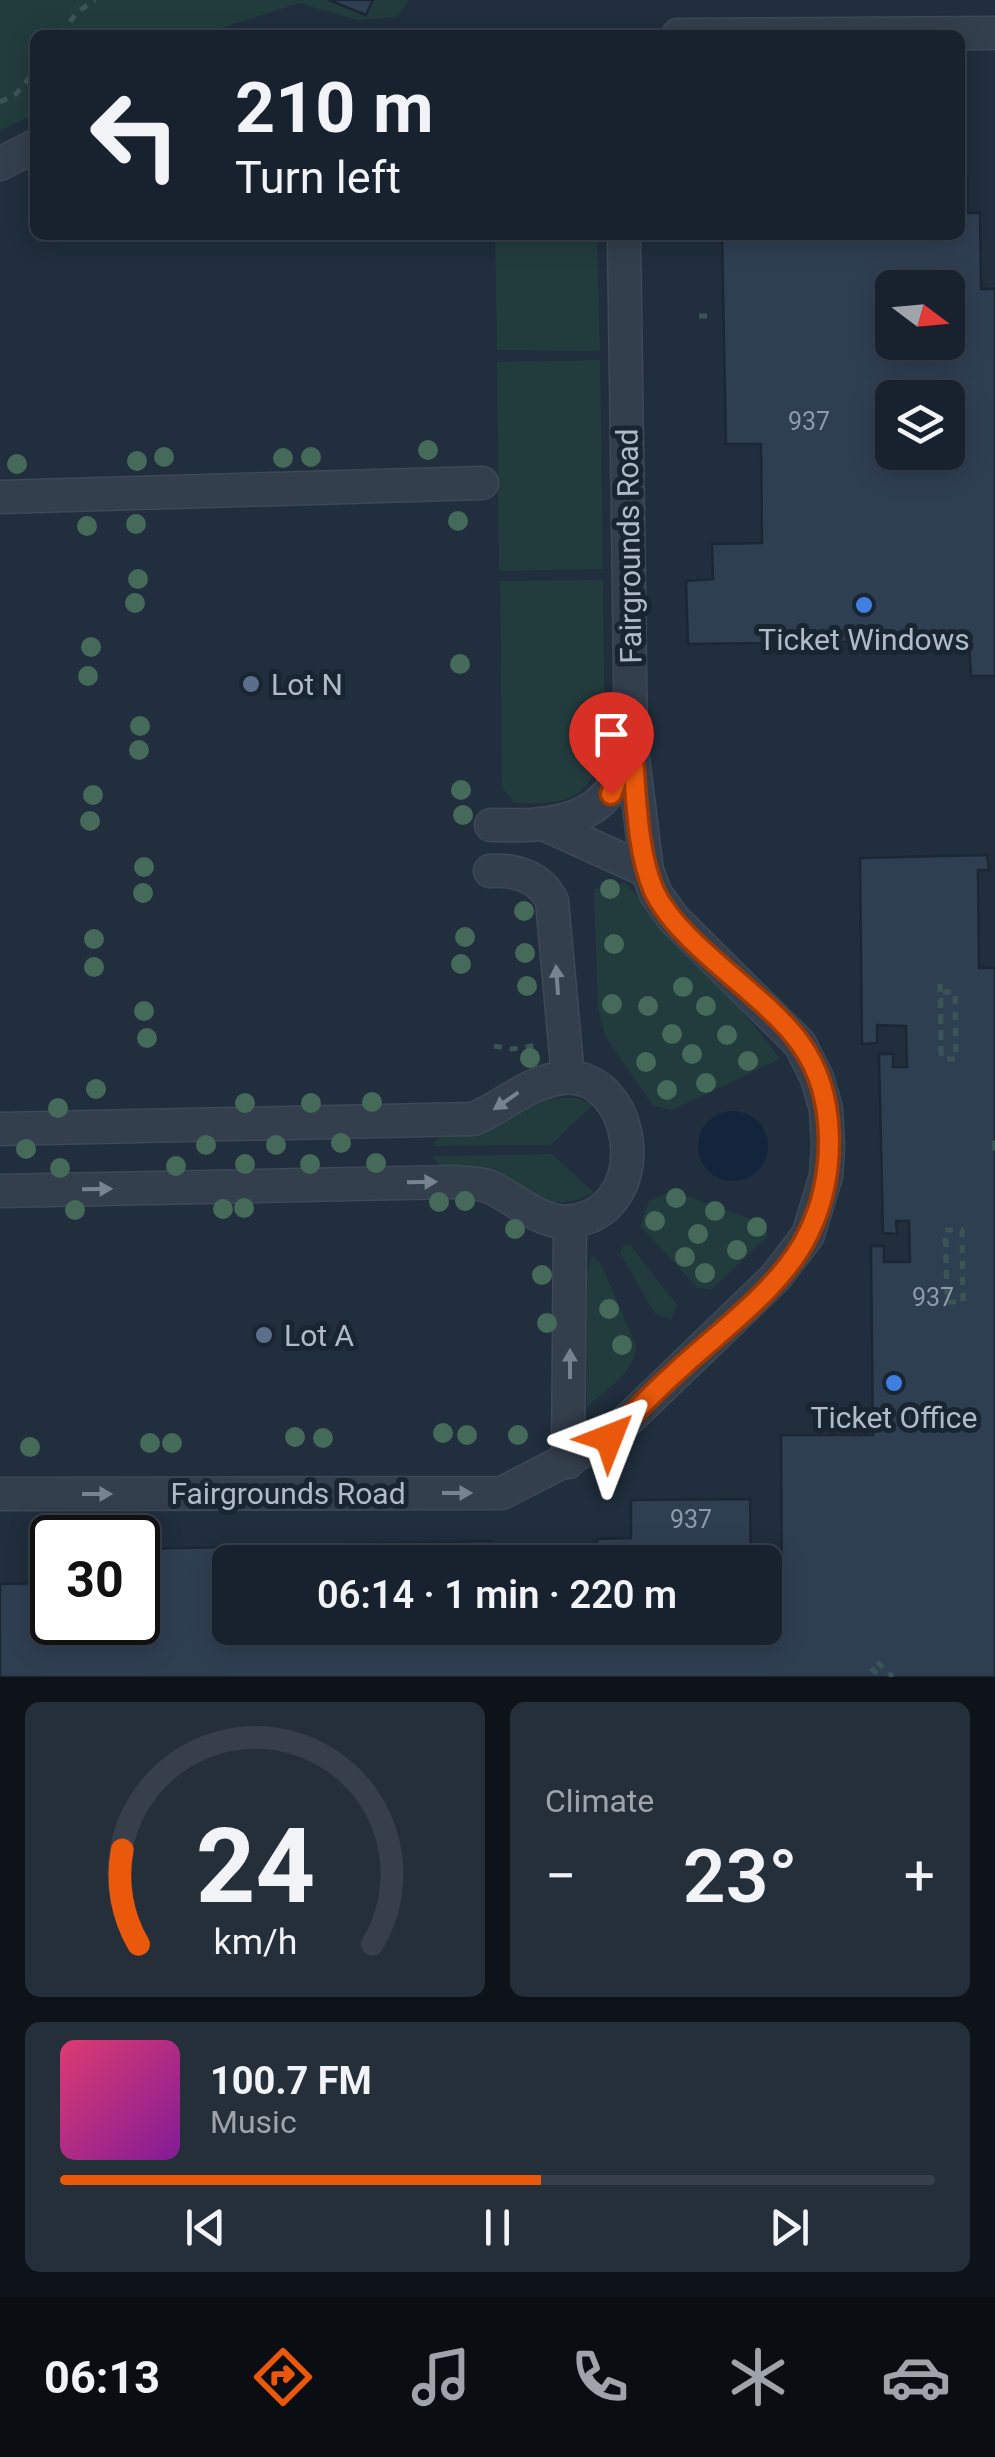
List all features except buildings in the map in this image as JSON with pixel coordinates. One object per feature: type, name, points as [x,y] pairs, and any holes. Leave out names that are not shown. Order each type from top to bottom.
[{"type":"street","points":[[965,34],[995,34]]},
{"type":"street","points":[[0,164],[30,149]]},
{"type":"street","name":"Fairgrounds Road","points":[[0,1494],[502,1492],[609,1438],[775,1278],[808,1236],[826,1176],[826,1109],[800,1044],[674,919],[656,894],[647,871],[631,742],[624,240]]},
{"type":"street","points":[[0,496],[482,483]]},
{"type":"street","points":[[490,824],[546,825],[580,816],[611,794],[631,742]]},
{"type":"street","points":[[546,825],[647,871]]},
{"type":"street","points":[[490,871],[508,870],[533,880],[546,888],[552,901],[568,1077]]},
{"type":"street","points":[[0,1129],[473,1119],[496,1110],[530,1084],[568,1077],[595,1086],[620,1114],[630,1149],[627,1172],[616,1193],[597,1214],[570,1222],[517,1204],[488,1186],[452,1182],[0,1192]]},
{"type":"street","points":[[568,1462],[570,1222]]},
{"type":"path","points":[[64,30],[77,12],[95,0]]},
{"type":"path","points":[[0,102],[15,95],[30,77]]},
{"type":"path","points":[[699,316],[712,316]]},
{"type":"path","points":[[940,984],[941,1035],[941,1052],[942,1060],[956,1059],[956,992],[941,992],[941,1037],[941,1055]]},
{"type":"path","points":[[494,1046],[512,1049],[546,1044]]},
{"type":"path","points":[[946,1239],[947,1302],[963,1302],[962,1230],[946,1230],[947,1300]]},
{"type":"path","points":[[881,1677],[874,1665],[894,1677]]},
{"type":"green space","points":[[0,0],[409,0],[397,17],[357,20],[299,3],[216,30],[30,30],[30,116],[0,130]]},
{"type":"green space","points":[[495,240],[597,240],[600,351],[497,350]]},
{"type":"green space","points":[[600,360],[603,569],[499,571],[497,362]]},
{"type":"green space","points":[[603,580],[605,747],[599,765],[583,789],[573,796],[548,803],[514,803],[502,788],[500,581]]},
{"type":"green space","points":[[625,882],[780,1059],[672,1110],[652,1105],[605,1036],[598,1008],[594,889]]},
{"type":"green space","points":[[545,1098],[578,1098],[593,1105],[551,1145],[432,1146],[438,1138],[495,1128]]},
{"type":"green space","points":[[552,1154],[594,1193],[566,1202],[545,1200],[486,1170],[439,1165],[432,1156]]},
{"type":"green space","points":[[673,1191],[764,1224],[768,1236],[712,1289],[698,1288],[640,1226],[649,1201]]},
{"type":"green space","points":[[630,1245],[677,1305],[671,1319],[655,1314],[620,1253],[623,1246]]},
{"type":"green space","points":[[592,1256],[600,1262],[636,1345],[626,1372],[587,1407],[587,1273]]},
{"type":"water","points":[[733,1111],[758,1121],[768,1146],[758,1171],[733,1181],[708,1171],[698,1146],[708,1121]]},
{"type":"place","name":"Ticket Windows","points":[[864,605]]},
{"type":"place","name":"Lot N","points":[[251,684]]},
{"type":"place","name":"Lot A","points":[[264,1335]]},
{"type":"place","name":"Ticket Office","points":[[894,1383]]},
{"type":"route","points":[[609,1438],[775,1278],[808,1236],[826,1176],[829,1128],[817,1078],[800,1044],[674,919],[656,894],[647,871],[631,742],[624,770],[611,794]]}]
